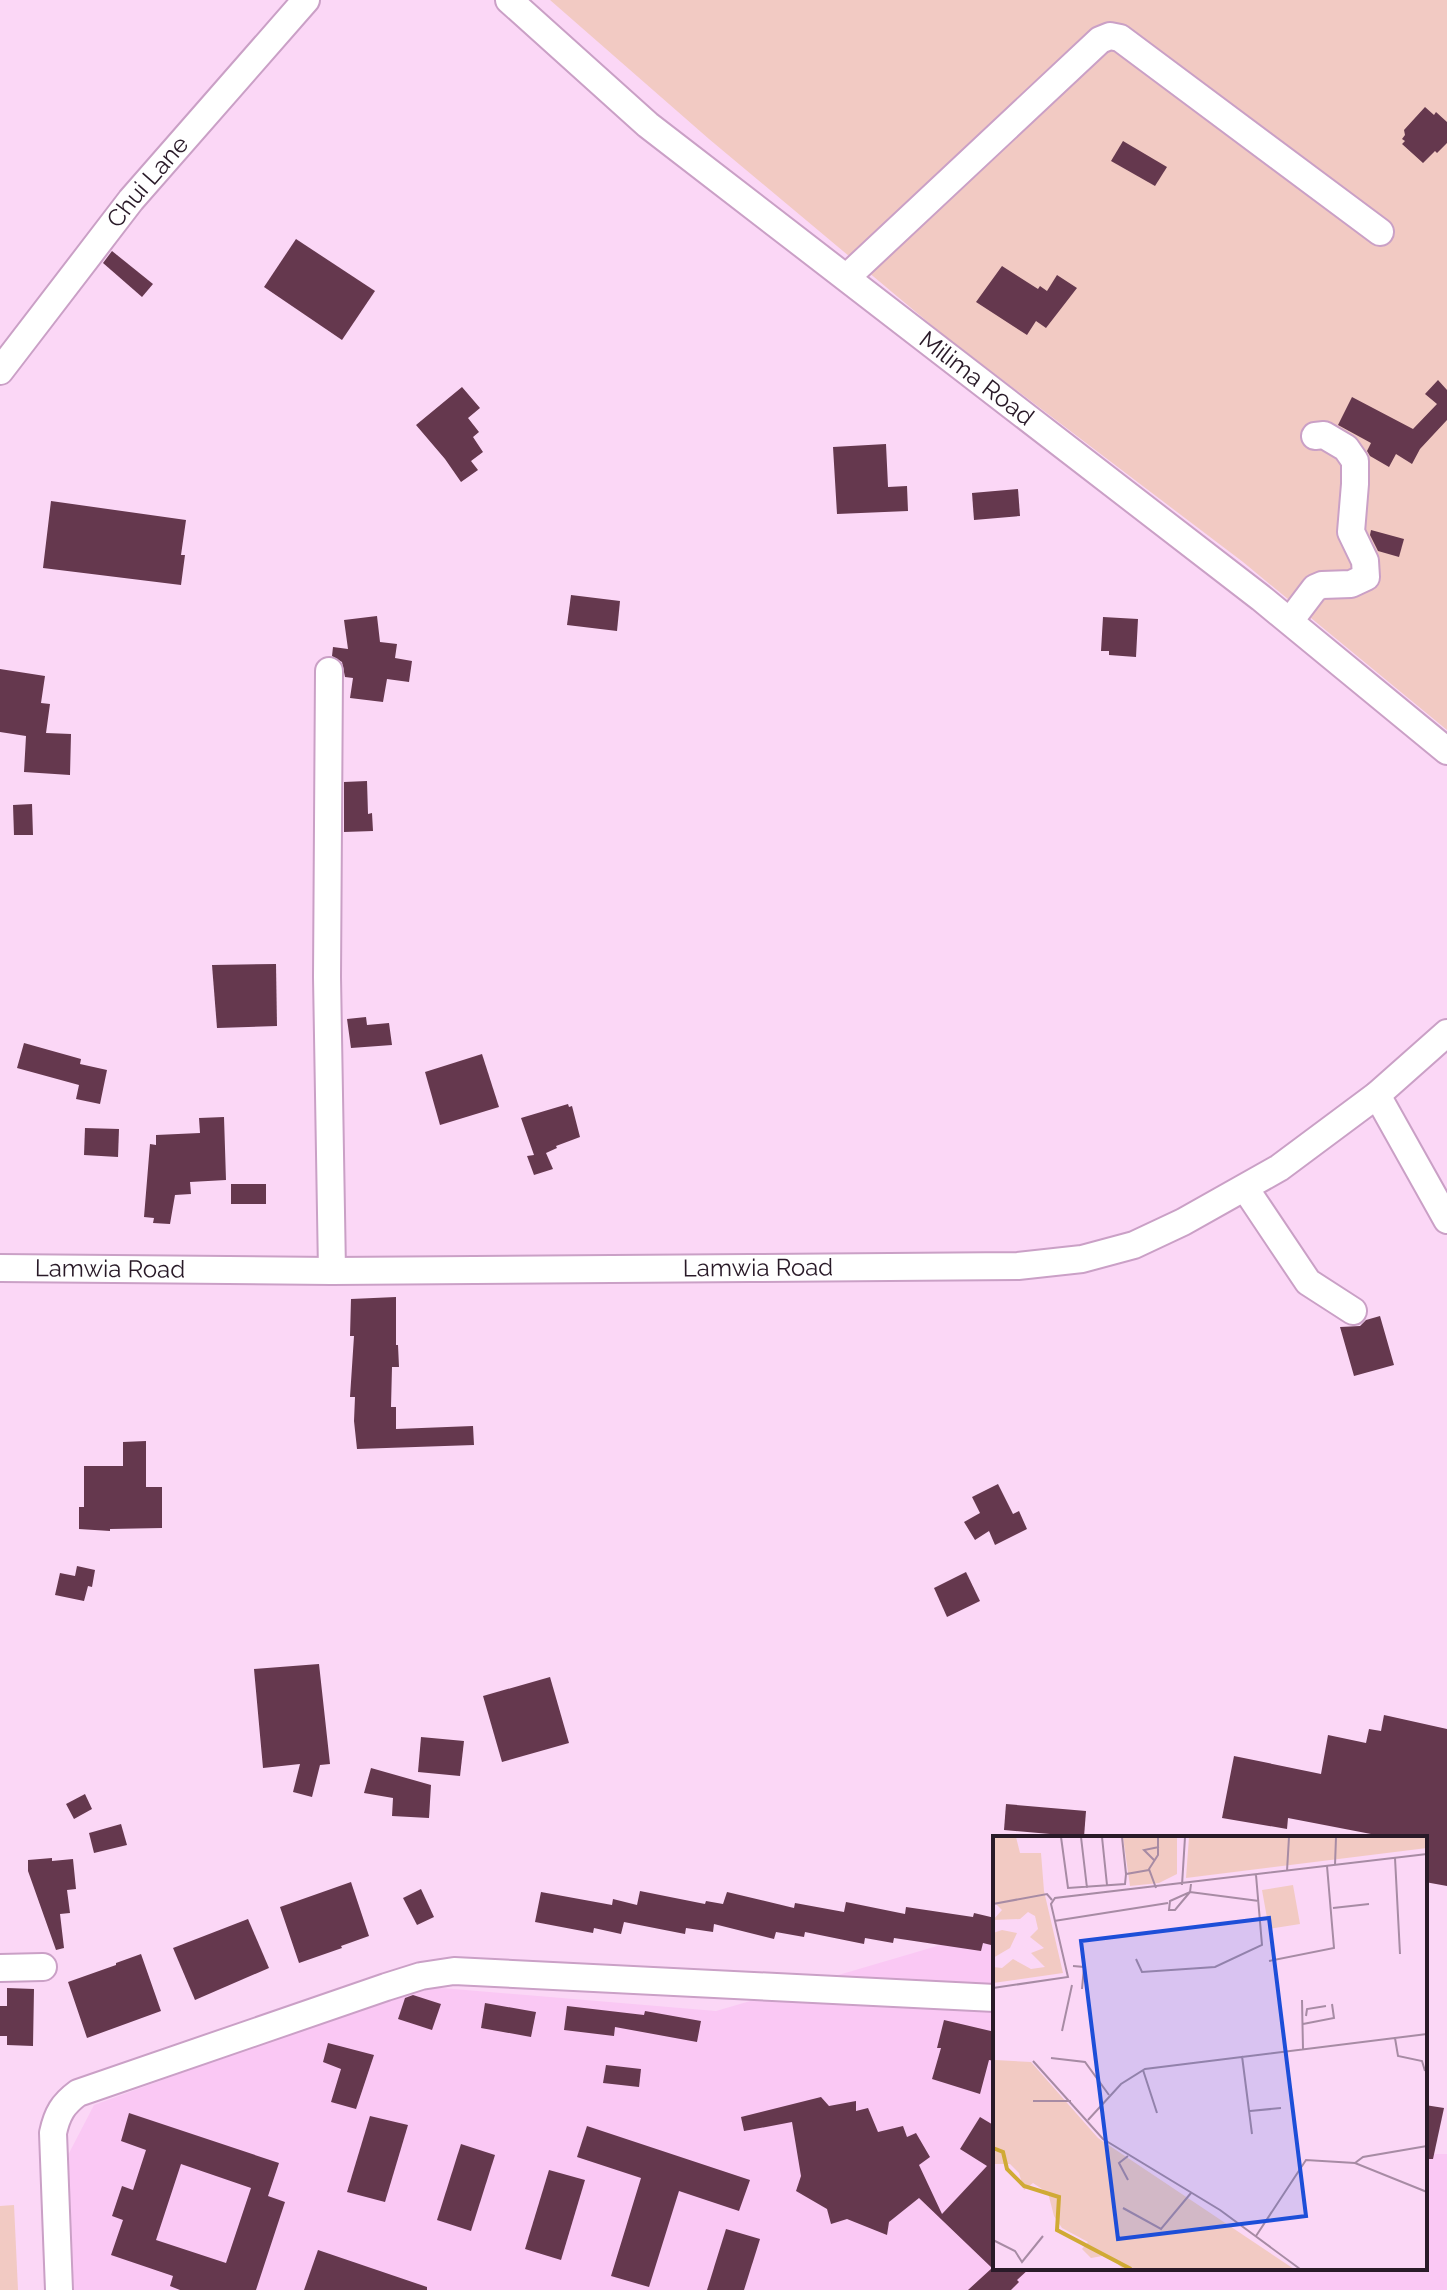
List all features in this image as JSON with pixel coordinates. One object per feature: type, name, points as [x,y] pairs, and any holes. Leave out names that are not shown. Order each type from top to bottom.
[{"type":"street","name":"Chui Lane","points":[[0,371],[131,200],[306,0]]},
{"type":"street","name":"Milima Road","points":[[509,0],[648,125],[1290,621],[1447,751]]},
{"type":"street","points":[[847,277],[1100,40],[1110,36],[1120,38],[1380,232]]},
{"type":"street","points":[[1290,621],[1315,588],[1351,584],[1366,577],[1365,561],[1351,532],[1355,461],[1346,448],[1324,435],[1315,436]]},
{"type":"street","points":[[329,671],[327,977],[332,1271]]},
{"type":"street","name":"Lamwia Road","points":[[0,1268],[332,1271],[1018,1266],[1082,1259],[1134,1245],[1183,1222],[1279,1168],[1377,1095],[1447,1033]]},
{"type":"street","points":[[1377,1095],[1447,1220]]},
{"type":"street","points":[[1245,1188],[1308,1282],[1353,1311]]},
{"type":"street","points":[[0,1968],[43,1967]]},
{"type":"street","points":[[59,2290],[53,2133],[64,2102],[78,2093],[421,1976],[466,1971],[993,1998]]},
{"type":"shaded area","points":[[550,0],[1447,0],[1447,730],[1243,562],[941,333],[709,139]]},
{"type":"shaded area","points":[[993,1930],[993,2270],[1427,2270],[1427,2154],[1447,2154],[1447,2290],[72,2290],[67,2157],[94,2105],[418,1986],[716,2011]]},
{"type":"shaded area","points":[[14,2205],[18,2290],[0,2290],[0,2206]]},
{"type":"building","points":[[1425,107],[1447,122],[1447,143],[1423,163],[1402,144],[1405,141],[1402,139],[1404,130]]},
{"type":"building","points":[[1123,141],[1167,167],[1155,186],[1111,161]]},
{"type":"building","points":[[296,239],[375,291],[342,340],[264,287]]},
{"type":"building","points":[[112,251],[153,284],[142,297],[103,263]]},
{"type":"building","points":[[1002,266],[1038,289],[1040,286],[1047,291],[1057,275],[1077,288],[1046,328],[1036,321],[1027,335],[976,302]]},
{"type":"building","points":[[1438,380],[1447,390],[1447,420],[1420,449],[1412,464],[1396,454],[1389,467],[1370,456],[1367,451],[1371,443],[1338,425],[1352,397],[1413,429],[1437,404],[1425,394]]},
{"type":"building","points":[[462,387],[480,408],[468,418],[479,432],[473,437],[483,452],[471,461],[478,470],[461,482],[416,425]]},
{"type":"building","points":[[886,444],[888,487],[907,486],[908,511],[837,514],[833,447]]},
{"type":"building","points":[[1018,489],[1020,516],[974,520],[972,493]]},
{"type":"building","points":[[51,501],[186,520],[181,585],[43,568]]},
{"type":"building","points":[[1371,530],[1404,539],[1399,557],[1378,551],[1370,535]]},
{"type":"building","points":[[571,595],[620,601],[617,631],[567,625]]},
{"type":"building","points":[[377,616],[380,642],[397,644],[395,658],[412,661],[409,682],[387,679],[383,702],[350,698],[353,678],[345,677],[342,662],[332,656],[333,647],[348,649],[344,620]]},
{"type":"building","points":[[1103,617],[1138,619],[1136,657],[1109,655],[1109,651],[1101,651]]},
{"type":"building","points":[[0,669],[45,676],[41,703],[50,704],[46,733],[71,734],[70,775],[24,772],[26,736],[0,732]]},
{"type":"building","points":[[367,781],[368,814],[372,813],[373,831],[344,832],[344,782]]},
{"type":"building","points":[[32,804],[33,835],[14,835],[13,805]]},
{"type":"building","points":[[276,964],[277,1026],[217,1028],[212,965]]},
{"type":"building","points":[[366,1017],[367,1025],[389,1023],[392,1045],[351,1048],[347,1019]]},
{"type":"building","points":[[24,1043],[81,1059],[80,1064],[107,1070],[100,1104],[76,1099],[79,1085],[17,1068]]},
{"type":"building","points":[[482,1054],[499,1107],[440,1125],[425,1072]]},
{"type":"building","points":[[568,1104],[572,1106],[580,1137],[546,1153],[553,1169],[534,1175],[527,1156],[534,1155],[521,1118]]},
{"type":"building","points":[[224,1117],[226,1180],[190,1182],[191,1194],[175,1195],[170,1224],[153,1223],[154,1218],[144,1217],[150,1144],[156,1145],[156,1135],[200,1133],[199,1118]]},
{"type":"building","points":[[85,1128],[119,1129],[118,1157],[84,1155]]},
{"type":"building","points":[[231,1184],[266,1184],[266,1204],[231,1204]]},
{"type":"building","points":[[396,1297],[399,1367],[392,1367],[391,1407],[396,1407],[396,1429],[473,1426],[474,1445],[357,1449],[355,1397],[350,1397],[354,1336],[350,1336],[351,1299]]},
{"type":"building","points":[[1380,1316],[1394,1365],[1354,1376],[1340,1327],[1360,1326],[1366,1320]]},
{"type":"building","points":[[146,1441],[146,1487],[162,1487],[162,1528],[79,1529],[79,1507],[84,1507],[84,1466],[123,1466],[123,1442]]},
{"type":"building","points":[[998,1484],[1013,1514],[1019,1511],[1027,1529],[995,1545],[989,1531],[975,1540],[964,1522],[980,1513],[972,1497]]},
{"type":"building","points":[[77,1566],[95,1570],[92,1587],[88,1586],[84,1601],[55,1595],[60,1573],[75,1576]]},
{"type":"building","points":[[966,1572],[980,1601],[947,1617],[934,1588]]},
{"type":"building","points":[[319,1664],[330,1764],[320,1765],[312,1797],[293,1792],[300,1764],[263,1768],[254,1669]]},
{"type":"building","points":[[550,1677],[569,1743],[502,1762],[483,1696]]},
{"type":"building","points":[[1384,1715],[1447,1729],[1447,1886],[1427,1882],[1427,1836],[1371,1836],[1288,1818],[1287,1829],[1222,1818],[1234,1756],[1321,1774],[1328,1735],[1366,1743],[1369,1729],[1381,1731]]},
{"type":"building","points":[[421,1737],[464,1741],[460,1776],[418,1772]]},
{"type":"building","points":[[371,1768],[431,1785],[429,1818],[392,1816],[393,1798],[364,1793]]},
{"type":"building","points":[[85,1794],[92,1809],[74,1819],[66,1804]]},
{"type":"building","points":[[1006,1804],[1086,1811],[1084,1836],[1004,1830]]},
{"type":"building","points":[[121,1824],[127,1845],[94,1853],[89,1833]]},
{"type":"building","points":[[52,1858],[52,1861],[73,1859],[76,1889],[67,1890],[70,1913],[60,1914],[64,1948],[56,1950],[28,1871],[28,1860]]},
{"type":"building","points":[[351,1882],[369,1936],[299,1963],[280,1907]]},
{"type":"building","points":[[421,1889],[434,1917],[417,1925],[403,1898]]},
{"type":"building","points":[[640,1891],[705,1904],[706,1901],[723,1904],[727,1892],[794,1908],[795,1903],[844,1912],[846,1902],[905,1914],[906,1907],[973,1917],[974,1913],[993,1918],[993,1946],[983,1943],[981,1951],[894,1938],[893,1943],[865,1938],[864,1944],[805,1932],[804,1937],[776,1932],[774,1939],[714,1924],[713,1932],[686,1928],[685,1934],[624,1922],[621,1934],[594,1928],[593,1933],[535,1922],[541,1892],[612,1905],[613,1899],[637,1905]]},
{"type":"building","points":[[248,1919],[269,1968],[195,2000],[173,1948]]},
{"type":"building","points":[[141,1954],[161,2011],[87,2038],[68,1982]]},
{"type":"building","points":[[7,1988],[34,1989],[33,2046],[7,2045],[7,2036],[0,2036],[0,2006],[7,2006]]},
{"type":"building","points":[[413,1995],[441,2004],[432,2030],[398,2019],[405,1998]]},
{"type":"building","points":[[485,2003],[536,2012],[531,2037],[481,2028]]},
{"type":"building","points":[[567,2006],[644,2015],[645,2011],[701,2021],[697,2042],[615,2027],[614,2036],[564,2030]]},
{"type":"building","points":[[944,2020],[993,2032],[993,2061],[989,2060],[980,2094],[932,2079],[941,2048],[937,2048]]},
{"type":"building","points":[[328,2043],[374,2055],[356,2109],[331,2102],[341,2069],[323,2062]]},
{"type":"building","points":[[606,2065],[641,2069],[639,2087],[603,2083]]},
{"type":"building","points":[[821,2097],[829,2106],[856,2101],[856,2111],[868,2108],[878,2132],[903,2126],[907,2137],[916,2133],[930,2157],[919,2165],[942,2214],[987,2166],[960,2149],[980,2117],[993,2125],[993,2270],[1028,2270],[1011,2290],[968,2290],[992,2268],[919,2198],[889,2222],[887,2235],[847,2219],[831,2224],[827,2209],[796,2191],[801,2176],[792,2122],[744,2131],[741,2117]]},
{"type":"building","points":[[1427,2105],[1444,2108],[1433,2159],[1427,2159]]},
{"type":"building","points":[[129,2113],[279,2163],[268,2196],[285,2202],[256,2290],[180,2290],[170,2286],[173,2276],[111,2255],[123,2220],[112,2216],[122,2186],[133,2190],[146,2150],[121,2141]],"holes":[[[181,2164],[251,2188],[226,2263],[156,2240]]]},
{"type":"building","points":[[370,2116],[408,2125],[385,2202],[347,2192]]},
{"type":"building","points":[[587,2126],[750,2180],[739,2211],[679,2191],[649,2287],[611,2276],[641,2178],[577,2157]]},
{"type":"building","points":[[461,2144],[495,2155],[471,2231],[437,2220]]},
{"type":"building","points":[[549,2170],[585,2180],[561,2260],[525,2249]]},
{"type":"building","points":[[726,2229],[760,2239],[744,2290],[707,2290]]},
{"type":"building","points":[[318,2250],[427,2287],[427,2290],[304,2290]]}]
